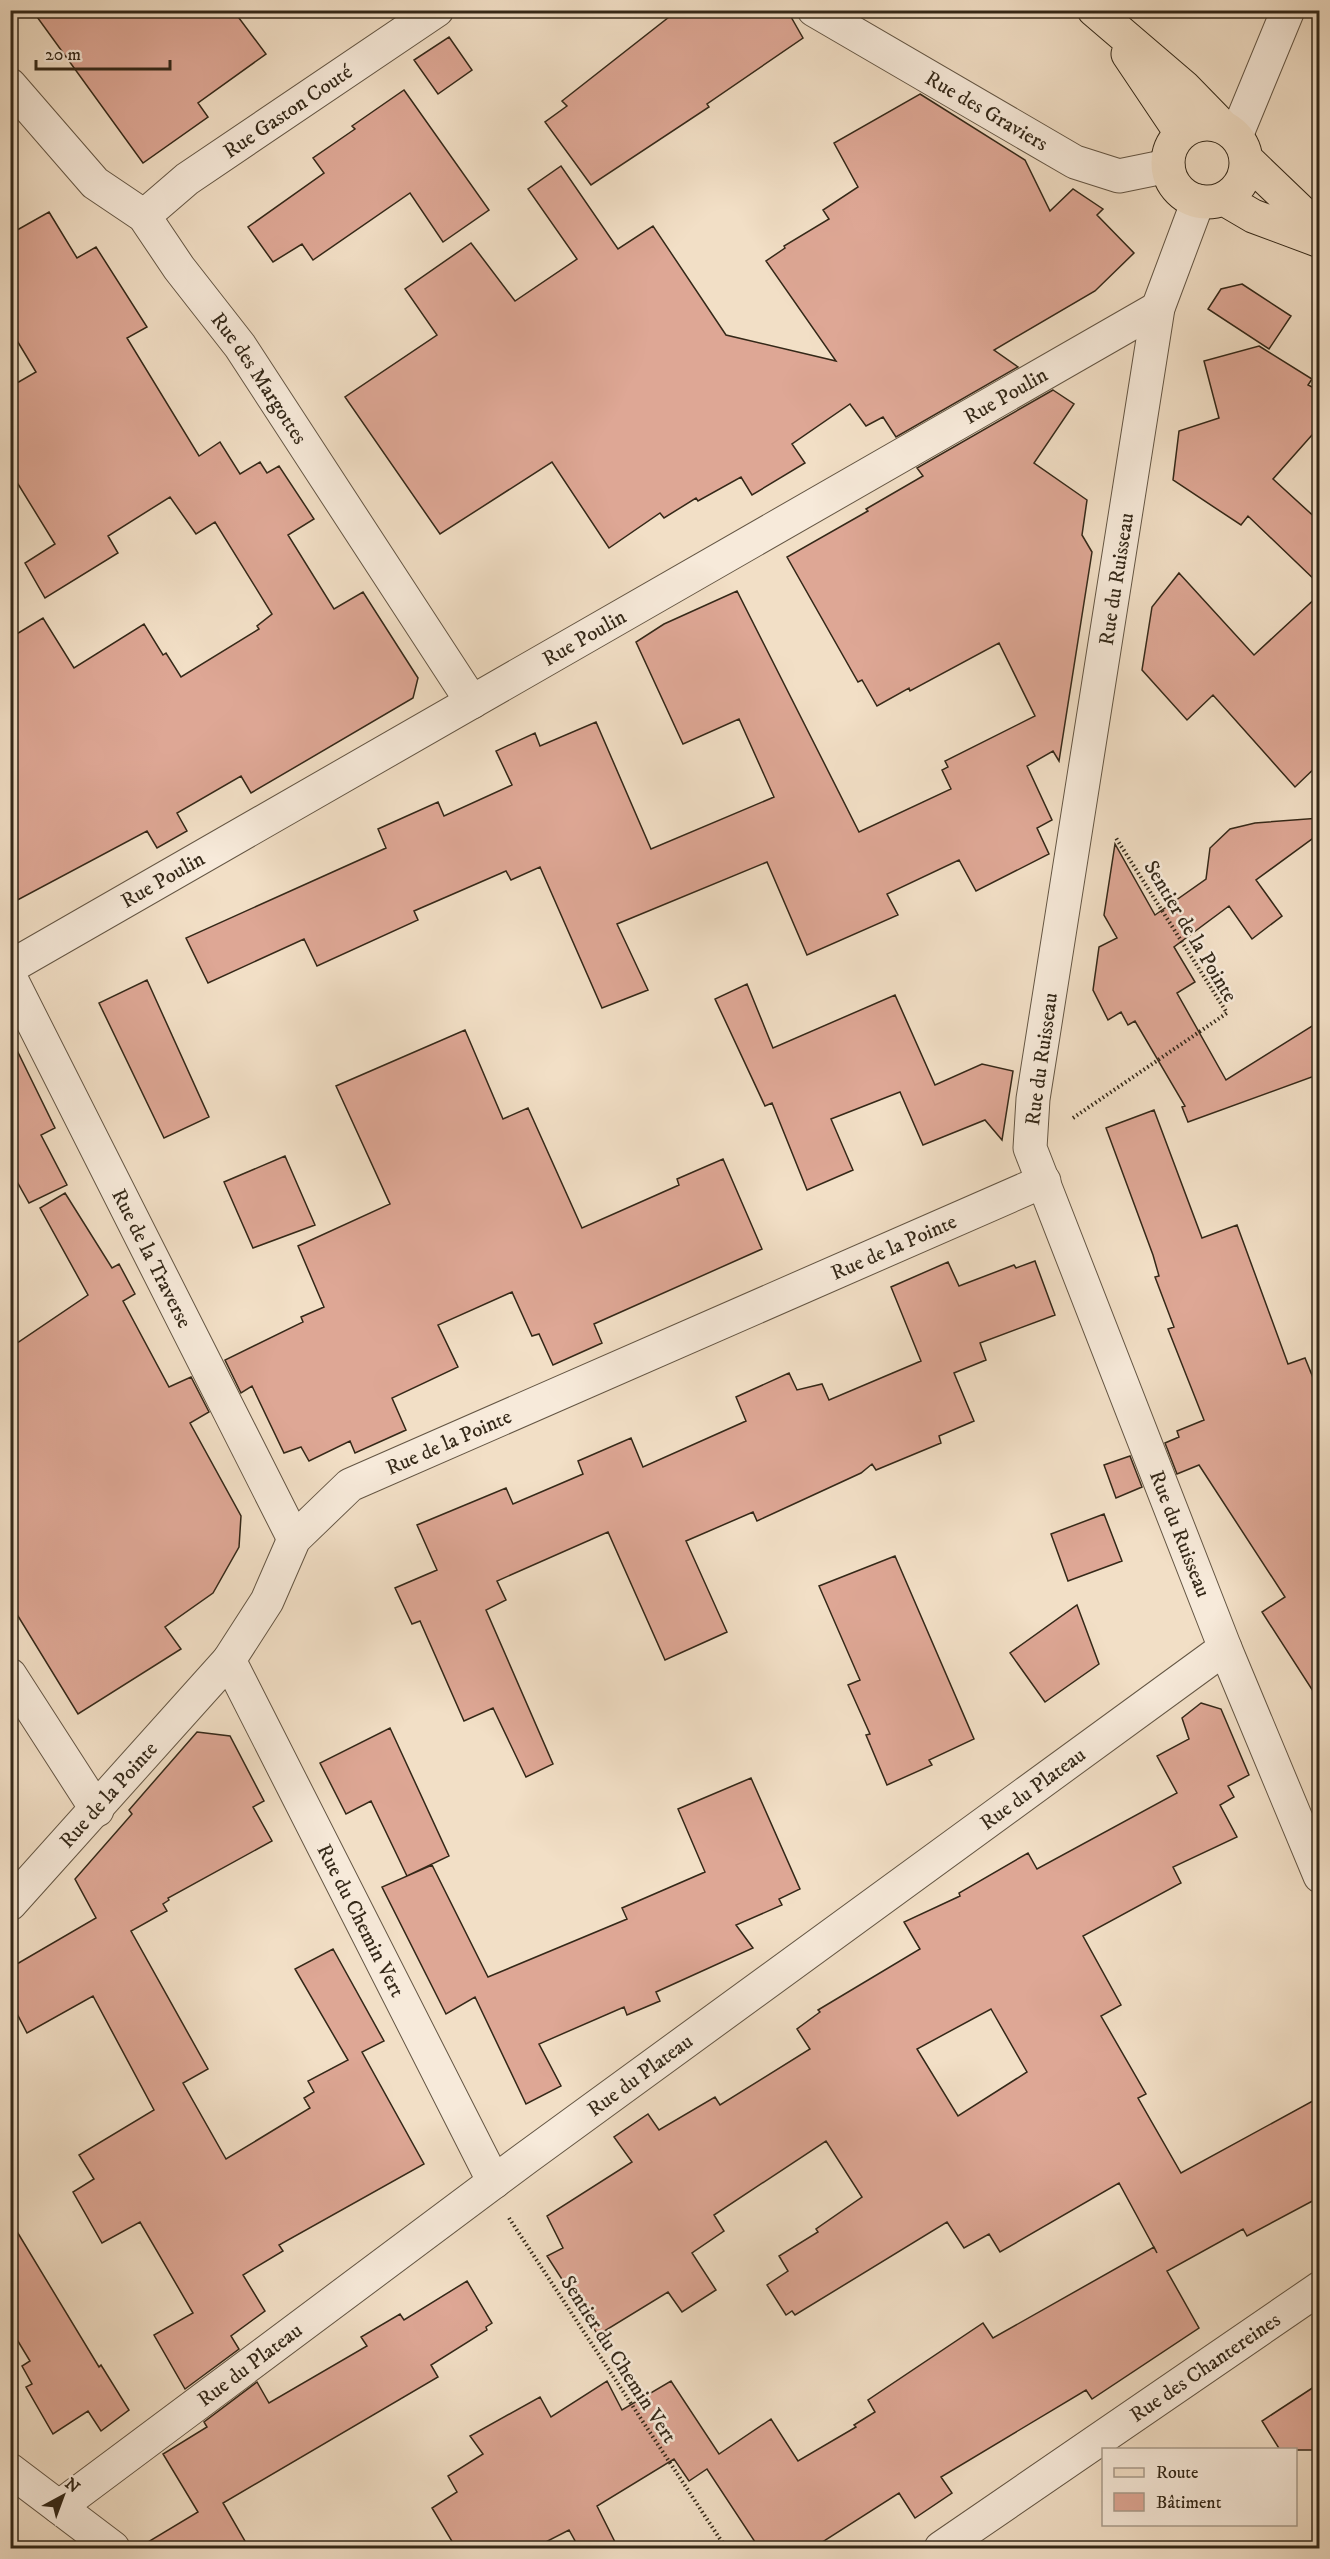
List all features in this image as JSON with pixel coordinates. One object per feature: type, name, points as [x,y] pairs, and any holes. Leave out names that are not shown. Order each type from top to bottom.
[{"type":"main road","points":[[1098,14],[1181,133]]},
{"type":"main road","points":[[1098,14],[1184,87],[1320,230]]},
{"type":"main road","points":[[1235,141],[1201,124],[1181,133],[1169,153],[1168,166],[1172,182],[1183,194],[1211,200],[1320,241]]},
{"type":"main road","points":[[1211,200],[1241,184],[1235,141]]},
{"type":"street","name":"Rue Gaston Couté","points":[[144,216],[188,179],[437,10]]},
{"type":"street","name":"Rue des Graviers","points":[[814,10],[1075,162],[1119,176],[1168,166]]},
{"type":"street","points":[[1235,141],[1288,10]]},
{"type":"street","name":"Rue des Margottes","points":[[10,85],[95,183],[144,216],[179,268],[240,346],[472,702]]},
{"type":"street","name":"Rue du Ruisseau","points":[[1211,200],[1158,308],[1033,1100],[1030,1148],[1225,1648],[1320,1876]]},
{"type":"street","name":"Rue Poulin","points":[[10,967],[1158,308]]},
{"type":"street","name":"Rue de la Traverse","points":[[10,977],[294,1539]]},
{"type":"street","name":"Rue de la Pointe","points":[[10,1904],[97,1810],[229,1660],[267,1601],[294,1539],[350,1485],[1044,1181]]},
{"type":"street","name":"Rue du Plateau","points":[[59,2507],[494,2182],[1225,1648]]},
{"type":"street","name":"Rue du Chemin Vert","points":[[229,1660],[494,2182]]},
{"type":"street","points":[[10,1675],[97,1810]]},
{"type":"street","name":"Rue des Chantereines","points":[[941,2548],[1320,2288]]},
{"type":"street","points":[[10,2470],[113,2548]]},
{"type":"path","name":"Sentier de la Pointe","points":[[1030,1148],[1227,1013],[1083,786]]},
{"type":"path","name":"Sentier du Chemin Vert","points":[[494,2182],[507,2215],[726,2548]]},
{"type":"building","points":[[32,10],[233,10],[266,54],[198,103],[208,117],[143,163]]},
{"type":"building","points":[[678,10],[787,10],[803,38],[707,104],[709,107],[591,185],[545,122],[567,106],[562,101]]},
{"type":"building","points":[[449,37],[472,70],[438,94],[414,60]]},
{"type":"building","points":[[404,90],[489,210],[443,242],[410,193],[313,260],[302,244],[273,262],[248,227],[324,173],[313,158],[355,129],[352,126]]},
{"type":"building","points":[[920,94],[1025,160],[1050,211],[1073,189],[1103,209],[1097,215],[1134,253],[1095,291],[994,350],[1018,367],[896,437],[883,417],[866,426],[850,404],[792,444],[805,463],[752,495],[741,477],[698,501],[696,498],[664,518],[660,513],[609,548],[552,462],[440,534],[345,397],[437,335],[405,289],[471,243],[515,301],[577,259],[528,189],[561,166],[618,249],[653,226],[726,335],[836,361],[766,261],[785,248],[784,246],[829,219],[823,210],[858,187],[834,143]]},
{"type":"building","points":[[49,212],[77,258],[96,247],[147,327],[127,338],[199,456],[220,442],[240,474],[260,462],[267,473],[279,466],[314,519],[288,535],[334,609],[363,592],[418,678],[413,698],[251,793],[241,776],[177,813],[187,831],[157,848],[147,831],[10,904],[10,638],[43,618],[74,668],[144,624],[163,655],[166,653],[181,677],[259,629],[257,626],[272,614],[215,522],[196,534],[170,497],[108,536],[118,553],[45,598],[25,563],[55,544],[10,471],[10,387],[36,372],[10,329],[10,234]]},
{"type":"building","points":[[1242,284],[1291,316],[1269,349],[1208,309],[1221,289]]},
{"type":"building","points":[[1259,346],[1312,379],[1308,385],[1320,391],[1320,426],[1273,479],[1320,522],[1320,585],[1248,516],[1241,525],[1173,480],[1179,431],[1219,418],[1204,361]]},
{"type":"building","points":[[1053,390],[1074,404],[1034,463],[1087,500],[1082,535],[1092,552],[1059,761],[1053,751],[1027,766],[1052,820],[1037,828],[1049,854],[976,891],[959,860],[887,894],[898,915],[807,955],[767,862],[617,924],[648,990],[602,1008],[540,867],[511,880],[506,871],[414,911],[418,920],[317,966],[304,939],[208,983],[186,938],[386,848],[378,829],[438,802],[444,816],[512,785],[496,751],[535,733],[540,746],[596,722],[651,849],[774,797],[739,719],[683,744],[636,642],[664,624],[737,591],[859,832],[951,789],[942,770],[948,767],[945,761],[1035,716],[999,643],[910,691],[909,688],[877,706],[862,680],[858,682],[787,557],[868,511],[866,509],[923,476],[917,468]]},
{"type":"building","points":[[1179,573],[1254,655],[1320,594],[1320,763],[1295,787],[1213,695],[1187,720],[1142,670],[1152,607]]},
{"type":"building","points":[[1320,818],[1320,833],[1256,880],[1282,916],[1252,939],[1229,906],[1174,947],[1195,982],[1177,993],[1226,1080],[1320,1021],[1320,1074],[1188,1122],[1182,1107],[1185,1106],[1135,1021],[1128,1025],[1121,1012],[1108,1020],[1093,990],[1099,947],[1117,938],[1104,915],[1115,844],[1155,915],[1206,879],[1210,848],[1230,829],[1255,823]]},
{"type":"building","points":[[147,980],[209,1117],[164,1138],[99,1003]]},
{"type":"building","points":[[747,984],[773,1048],[895,995],[935,1085],[982,1064],[1013,1071],[1002,1140],[985,1120],[923,1145],[900,1092],[831,1119],[853,1170],[807,1190],[772,1103],[765,1106],[715,999]]},
{"type":"building","points":[[465,1030],[503,1119],[528,1108],[582,1228],[679,1185],[677,1179],[723,1159],[762,1249],[594,1324],[602,1343],[553,1365],[539,1334],[532,1336],[512,1292],[438,1325],[458,1367],[392,1398],[406,1430],[355,1453],[350,1441],[309,1461],[301,1447],[284,1453],[252,1386],[241,1393],[225,1360],[303,1322],[301,1317],[324,1307],[298,1246],[390,1204],[336,1086]]},
{"type":"building","points":[[10,1036],[55,1128],[41,1135],[67,1185],[29,1203],[10,1169]]},
{"type":"building","points":[[1154,1110],[1202,1238],[1237,1225],[1288,1364],[1305,1358],[1320,1395],[1320,1702],[1262,1612],[1285,1597],[1199,1465],[1177,1474],[1165,1443],[1179,1437],[1177,1431],[1204,1420],[1168,1329],[1174,1327],[1155,1277],[1159,1276],[1153,1255],[1106,1128]]},
{"type":"building","points":[[285,1156],[315,1225],[253,1248],[224,1182]]},
{"type":"building","points":[[65,1193],[112,1268],[119,1264],[135,1294],[123,1301],[169,1387],[191,1377],[209,1412],[190,1423],[241,1516],[239,1547],[213,1593],[165,1627],[181,1649],[78,1714],[10,1603],[10,1348],[88,1295],[40,1208]]},
{"type":"building","points":[[1035,1261],[1055,1315],[980,1343],[986,1360],[954,1373],[974,1421],[939,1436],[941,1443],[876,1470],[872,1464],[861,1473],[757,1521],[753,1512],[686,1541],[727,1632],[665,1660],[608,1532],[497,1581],[506,1600],[486,1610],[553,1764],[526,1777],[493,1708],[464,1721],[420,1621],[412,1624],[395,1588],[437,1570],[417,1525],[506,1488],[513,1504],[583,1474],[578,1461],[631,1438],[643,1467],[746,1421],[736,1397],[789,1373],[797,1390],[822,1384],[829,1400],[921,1361],[891,1287],[948,1262],[959,1286],[1014,1265],[1016,1268]]},
{"type":"building","points":[[1130,1456],[1142,1487],[1116,1498],[1104,1465]]},
{"type":"building","points":[[1104,1514],[1122,1561],[1068,1581],[1051,1534]]},
{"type":"building","points":[[895,1556],[974,1739],[929,1760],[932,1765],[887,1785],[866,1735],[870,1734],[848,1685],[860,1680],[819,1586]]},
{"type":"building","points":[[1077,1605],[1099,1664],[1045,1702],[1010,1653]]},
{"type":"building","points":[[1201,1703],[1221,1709],[1249,1775],[1228,1786],[1234,1797],[1220,1805],[1237,1837],[1173,1867],[1181,1883],[1083,1936],[1121,2005],[1101,2016],[1146,2094],[1138,2098],[1181,2173],[1320,2097],[1320,2197],[1247,2236],[1243,2229],[1167,2271],[1199,2328],[1092,2399],[1086,2390],[941,2477],[952,2493],[915,2518],[899,2493],[813,2548],[759,2548],[707,2469],[689,2481],[674,2459],[597,2506],[618,2548],[579,2548],[569,2530],[534,2548],[456,2548],[432,2508],[457,2492],[448,2476],[483,2454],[470,2436],[540,2397],[551,2417],[607,2381],[622,2410],[671,2381],[719,2454],[771,2419],[798,2461],[856,2427],[854,2425],[875,2412],[868,2400],[983,2323],[993,2338],[1154,2247],[1119,2183],[1000,2252],[989,2234],[964,2248],[947,2222],[795,2315],[792,2311],[786,2315],[767,2285],[788,2271],[779,2256],[818,2232],[816,2229],[862,2197],[826,2141],[714,2215],[724,2231],[692,2253],[716,2290],[682,2312],[668,2292],[598,2335],[547,2256],[563,2248],[547,2216],[632,2162],[614,2137],[648,2114],[659,2130],[715,2097],[720,2105],[810,2049],[797,2029],[820,2012],[818,2010],[920,1949],[904,1922],[960,1896],[959,1893],[1028,1853],[1037,1869],[1177,1793],[1157,1756],[1189,1739],[1182,1718]],"holes":[[[991,2009],[1027,2072],[958,2116],[917,2049]]]},
{"type":"building","points":[[390,1728],[449,1856],[407,1876],[371,1801],[346,1814],[320,1763]]},
{"type":"building","points":[[197,1732],[230,1736],[264,1801],[253,1807],[272,1841],[168,1898],[169,1900],[163,1904],[167,1911],[131,1931],[208,2069],[183,2083],[226,2159],[310,2108],[304,2098],[314,2092],[308,2081],[348,2060],[295,1969],[333,1949],[384,2041],[362,2052],[424,2164],[279,2245],[283,2251],[243,2275],[265,2311],[231,2336],[239,2349],[185,2389],[154,2335],[193,2313],[140,2222],[102,2243],[73,2192],[94,2179],[79,2155],[154,2110],[93,1996],[27,2033],[10,2000],[10,1968],[96,1918],[75,1879],[132,1814],[129,1810]]},
{"type":"building","points":[[751,1778],[800,1889],[779,1899],[782,1905],[736,1925],[753,1948],[656,1992],[660,2001],[627,2015],[624,2007],[539,2044],[561,2086],[526,2104],[475,1997],[446,2014],[382,1887],[432,1865],[488,1977],[627,1919],[622,1908],[705,1872],[678,1809]]},
{"type":"building","points":[[10,2220],[99,2367],[101,2365],[129,2410],[101,2431],[88,2411],[53,2434],[26,2387],[32,2384],[22,2366],[30,2361],[10,2328]]},
{"type":"building","points":[[467,2281],[492,2323],[486,2327],[487,2330],[431,2365],[438,2377],[223,2503],[249,2548],[138,2548],[198,2512],[163,2454],[207,2427],[204,2422],[257,2382],[269,2403],[367,2346],[361,2337],[400,2314],[404,2320]]},
{"type":"building","points":[[1320,2383],[1320,2450],[1279,2448],[1262,2421]]}]
